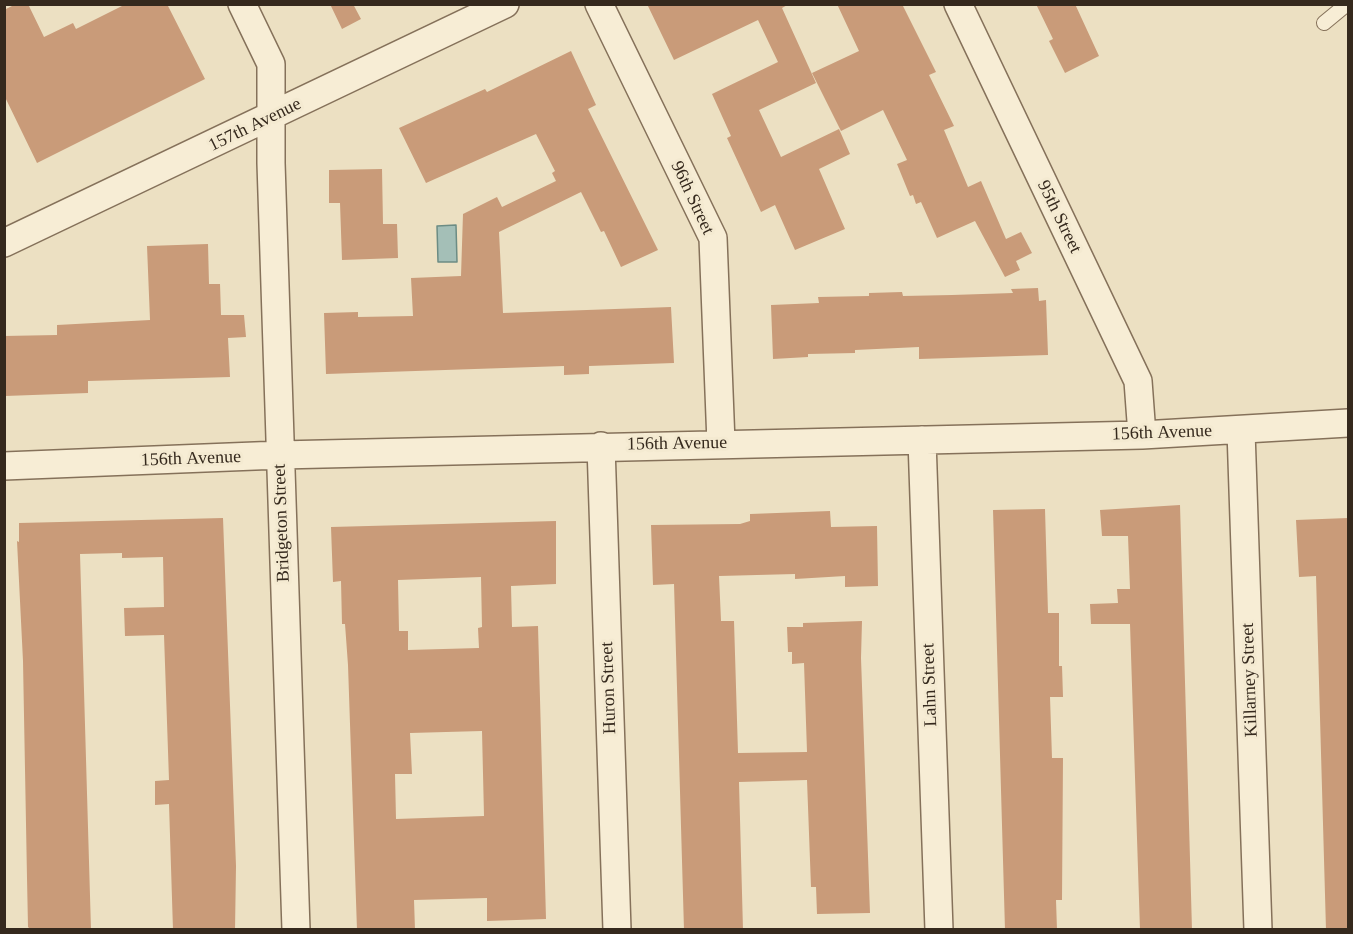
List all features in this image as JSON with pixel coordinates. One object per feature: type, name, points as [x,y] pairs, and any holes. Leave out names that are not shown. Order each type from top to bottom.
[{"type":"street","name":"Bridgeton Street","points":[[242,4],[271,64],[270,116],[296,930]]},
{"type":"street","name":"157th Avenue","points":[[4,243],[247,130],[270,116],[505,4]]},
{"type":"street","name":"96th Street","points":[[599,4],[713,238],[722,443]]},
{"type":"street","name":"95th Street","points":[[958,4],[1138,381],[1142,435]]},
{"type":"street","name":"156th Avenue","points":[[4,466],[601,446],[1142,435],[1348,423]]},
{"type":"street","name":"Killarney Street","points":[[1241,431],[1258,930]]},
{"type":"street","name":"Lahn Street","points":[[922,440],[939,930]]},
{"type":"street","name":"Huron Street","points":[[601,446],[617,930]]},
{"type":"lane","points":[[1324,23],[1347,4]]},
{"type":"water","points":[[456,225],[457,262],[438,262],[437,226]]},
{"type":"building","points":[[16,4],[28,4],[44,37],[73,23],[76,29],[126,4],[167,4],[205,79],[37,163],[4,95],[4,10]]},
{"type":"building","points":[[330,4],[353,4],[361,19],[342,29]]},
{"type":"building","points":[[647,4],[789,4],[782,8],[816,83],[759,110],[781,157],[839,129],[850,154],[819,169],[845,229],[795,250],[775,205],[761,212],[727,138],[731,136],[712,94],[778,62],[758,20],[674,60]]},
{"type":"building","points":[[837,4],[902,4],[936,72],[929,75],[954,126],[944,130],[968,187],[981,181],[1006,239],[1021,232],[1032,253],[1016,261],[1020,270],[1005,277],[975,221],[937,238],[921,202],[916,204],[913,195],[910,196],[897,164],[907,160],[883,110],[841,131],[812,73],[859,51]]},
{"type":"building","points":[[1036,4],[1075,4],[1099,56],[1065,73],[1049,41],[1053,39]]},
{"type":"building","points":[[571,51],[596,105],[588,109],[658,250],[621,267],[604,231],[601,232],[581,192],[499,232],[503,313],[671,307],[674,363],[589,366],[589,374],[564,375],[564,366],[326,374],[324,313],[358,312],[358,317],[413,316],[411,278],[461,276],[463,214],[497,197],[502,207],[556,181],[552,173],[555,171],[536,134],[426,183],[399,128],[485,89],[487,92]]},
{"type":"building","points":[[382,169],[383,224],[397,224],[398,258],[342,260],[340,203],[329,203],[329,170]]},
{"type":"building","points":[[208,244],[209,284],[220,284],[221,315],[244,315],[246,337],[228,338],[230,377],[88,381],[88,393],[5,396],[4,336],[57,335],[57,325],[150,320],[147,246]]},
{"type":"building","points":[[1038,288],[1039,301],[1046,300],[1048,355],[919,359],[919,347],[855,350],[855,353],[808,354],[808,357],[773,359],[771,305],[819,303],[818,297],[869,296],[869,293],[902,292],[903,296],[952,295],[1013,293],[1011,289]]},
{"type":"building","points":[[1180,505],[1192,930],[1140,930],[1130,624],[1091,624],[1090,604],[1118,603],[1117,589],[1130,589],[1128,536],[1102,536],[1100,510]]},
{"type":"building","points":[[1045,509],[1048,613],[1059,613],[1059,666],[1062,666],[1063,697],[1050,697],[1052,758],[1063,758],[1062,900],[1056,900],[1057,930],[1005,930],[993,510]]},
{"type":"building","points":[[830,511],[831,527],[877,526],[878,586],[845,587],[845,576],[795,579],[795,574],[719,576],[721,621],[734,621],[738,753],[807,752],[804,663],[792,664],[792,652],[788,652],[787,627],[803,627],[803,623],[862,621],[861,658],[870,913],[817,914],[816,887],[811,887],[807,780],[739,782],[743,930],[684,930],[674,584],[653,585],[651,525],[740,524],[750,521],[750,514]]},
{"type":"building","points":[[223,518],[236,866],[235,930],[173,930],[169,804],[155,805],[155,781],[169,780],[164,635],[125,636],[124,608],[164,607],[163,557],[122,558],[122,553],[80,554],[91,930],[31,930],[28,927],[23,661],[17,541],[19,542],[19,523]]},
{"type":"building","points":[[1348,518],[1348,930],[1326,930],[1316,576],[1299,577],[1296,520]]},
{"type":"building","points":[[556,521],[556,584],[511,586],[512,627],[538,626],[546,919],[487,921],[487,898],[414,900],[415,930],[357,930],[348,665],[345,624],[342,624],[341,581],[333,582],[331,527]],"holes":[[[481,577],[482,627],[478,628],[479,648],[408,650],[408,631],[399,631],[398,580]],[[482,731],[484,816],[396,819],[395,774],[412,774],[410,733]]]}]
